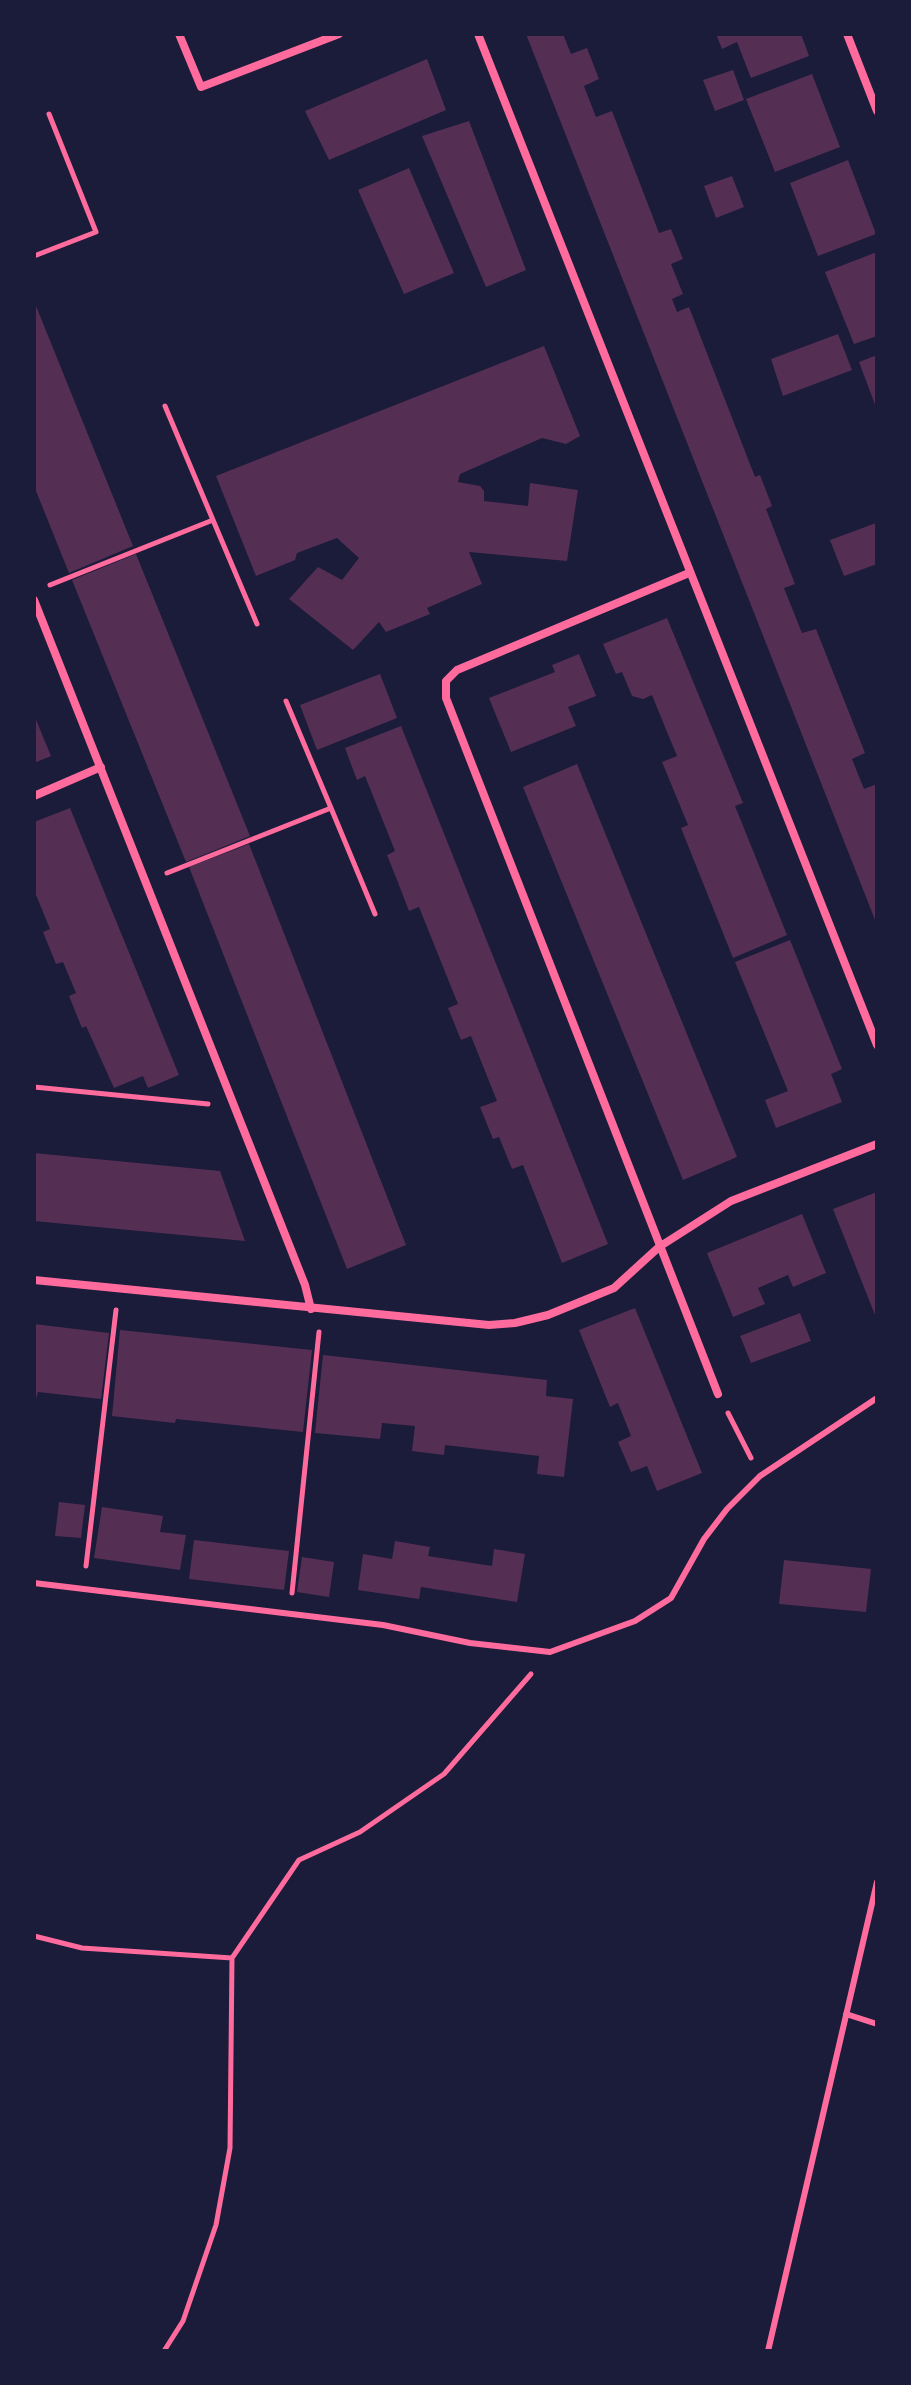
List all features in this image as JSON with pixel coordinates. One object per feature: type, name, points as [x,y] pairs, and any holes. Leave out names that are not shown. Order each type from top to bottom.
[{"type":"street","points":[[179,34],[201,87],[339,34]]},
{"type":"street","points":[[478,34],[877,1045]]},
{"type":"street","points":[[847,34],[877,111]]},
{"type":"street","points":[[689,573],[457,670],[446,681],[446,698],[718,1394]]},
{"type":"street","points":[[34,600],[305,1285],[311,1309]]},
{"type":"street","points":[[34,796],[101,767]]},
{"type":"street","points":[[34,1280],[489,1325],[515,1323],[548,1315],[614,1288],[659,1247],[731,1201],[877,1144]]},
{"type":"lane","points":[[34,1583],[383,1625],[470,1643],[550,1652],[635,1621],[671,1598],[704,1539],[727,1509],[760,1476],[877,1398]]},
{"type":"lane","points":[[768,2351],[877,1882]]},
{"type":"lane","points":[[846,2014],[877,2024]]},
{"type":"path","points":[[34,256],[96,232],[49,114]]},
{"type":"path","points":[[165,406],[257,624]]},
{"type":"path","points":[[48,586],[213,520]]},
{"type":"path","points":[[286,701],[375,914]]},
{"type":"path","points":[[146,881],[331,808]]},
{"type":"path","points":[[34,1087],[235,1106]]},
{"type":"path","points":[[84,1589],[119,1289]]},
{"type":"path","points":[[290,1613],[322,1310]]},
{"type":"path","points":[[718,1394],[760,1476]]},
{"type":"path","points":[[164,2351],[183,2321],[216,2225],[230,2148],[232,1958],[299,1860],[360,1832],[444,1774],[550,1652]]},
{"type":"path","points":[[34,1936],[82,1948],[232,1958]]},
{"type":"building","points":[[526,34],[563,34],[571,54],[587,48],[599,79],[584,86],[596,117],[612,111],[659,233],[671,229],[683,259],[671,264],[683,294],[672,299],[677,312],[689,307],[755,477],[760,475],[772,506],[766,509],[795,584],[784,588],[802,633],[816,629],[865,753],[852,759],[864,789],[877,784],[877,925]]},
{"type":"building","points":[[716,34],[801,34],[809,56],[751,78],[737,42],[722,49]]},
{"type":"building","points":[[427,59],[446,110],[329,160],[305,111]]},
{"type":"building","points":[[733,70],[744,100],[715,111],[703,80]]},
{"type":"building","points":[[812,74],[840,147],[775,172],[746,99]]},
{"type":"building","points":[[469,121],[526,270],[486,287],[422,136]]},
{"type":"building","points":[[848,160],[876,234],[818,256],[790,183]]},
{"type":"building","points":[[409,168],[454,273],[404,294],[358,190]]},
{"type":"building","points":[[732,176],[744,207],[716,218],[704,186]]},
{"type":"building","points":[[877,252],[877,336],[854,344],[825,272]]},
{"type":"building","points":[[34,301],[133,546],[69,573],[34,486]]},
{"type":"building","points":[[838,334],[852,370],[783,396],[771,359]]},
{"type":"building","points":[[544,346],[580,436],[566,444],[542,438],[460,474],[458,482],[480,486],[484,491],[484,501],[528,506],[530,483],[578,490],[567,561],[469,552],[482,584],[427,608],[430,614],[386,632],[379,622],[353,650],[289,599],[318,567],[342,580],[359,558],[337,538],[297,553],[295,560],[256,576],[216,476]]},
{"type":"building","points":[[877,355],[877,410],[859,362]]},
{"type":"building","points":[[876,523],[877,564],[844,576],[830,540]]},
{"type":"building","points":[[136,554],[250,836],[186,862],[72,580]]},
{"type":"building","points":[[667,618],[743,803],[735,806],[787,935],[733,958],[681,828],[688,825],[662,762],[677,756],[652,695],[643,699],[632,696],[622,672],[616,674],[603,644]]},
{"type":"building","points":[[579,654],[596,696],[568,707],[576,726],[511,752],[489,698],[555,672],[552,665]]},
{"type":"building","points":[[380,674],[397,718],[317,750],[300,705]]},
{"type":"building","points":[[34,715],[51,756],[34,763]]},
{"type":"building","points":[[401,726],[608,1244],[562,1263],[523,1165],[512,1169],[499,1137],[493,1139],[480,1107],[497,1101],[471,1036],[461,1040],[448,1008],[458,1004],[419,907],[409,911],[387,855],[395,851],[365,776],[357,780],[345,748]]},
{"type":"building","points":[[577,764],[737,1157],[683,1180],[523,787]]},
{"type":"building","points":[[70,808],[179,1075],[148,1088],[143,1076],[114,1088],[69,996],[76,993],[63,962],[56,964],[43,932],[50,929],[34,890],[34,822]]},
{"type":"building","points":[[249,844],[406,1245],[347,1269],[189,867]]},
{"type":"building","points":[[790,940],[842,1069],[831,1074],[842,1102],[776,1128],[765,1100],[788,1091],[735,962]]},
{"type":"building","points":[[34,1153],[220,1171],[245,1241],[34,1221]]},
{"type":"building","points":[[877,1192],[877,1320],[833,1209]]},
{"type":"building","points":[[802,1214],[826,1273],[793,1287],[788,1275],[758,1288],[765,1304],[733,1317],[707,1253]]},
{"type":"building","points":[[635,1308],[702,1473],[657,1491],[647,1466],[631,1472],[618,1442],[631,1436],[618,1403],[610,1407],[579,1330]]},
{"type":"building","points":[[800,1313],[811,1341],[751,1363],[740,1336]]},
{"type":"building","points":[[34,1324],[109,1333],[101,1399],[38,1392],[34,1406]]},
{"type":"building","points":[[120,1330],[312,1350],[303,1432],[112,1416]]},
{"type":"building","points":[[323,1355],[547,1380],[546,1396],[573,1399],[564,1477],[537,1474],[539,1456],[445,1445],[444,1455],[412,1451],[415,1426],[382,1423],[380,1439],[315,1433]]},
{"type":"building","points":[[59,1502],[85,1505],[81,1538],[55,1536]]},
{"type":"building","points":[[102,1507],[163,1516],[160,1532],[186,1535],[180,1570],[94,1558]]},
{"type":"building","points":[[194,1540],[289,1551],[284,1590],[189,1579]]},
{"type":"building","points":[[395,1541],[430,1547],[428,1556],[492,1566],[494,1549],[525,1554],[517,1602],[421,1587],[419,1599],[358,1590],[363,1554],[392,1559]]},
{"type":"building","points":[[302,1557],[334,1562],[329,1597],[297,1592]]},
{"type":"building","points":[[784,1560],[871,1569],[866,1612],[779,1604]]}]
